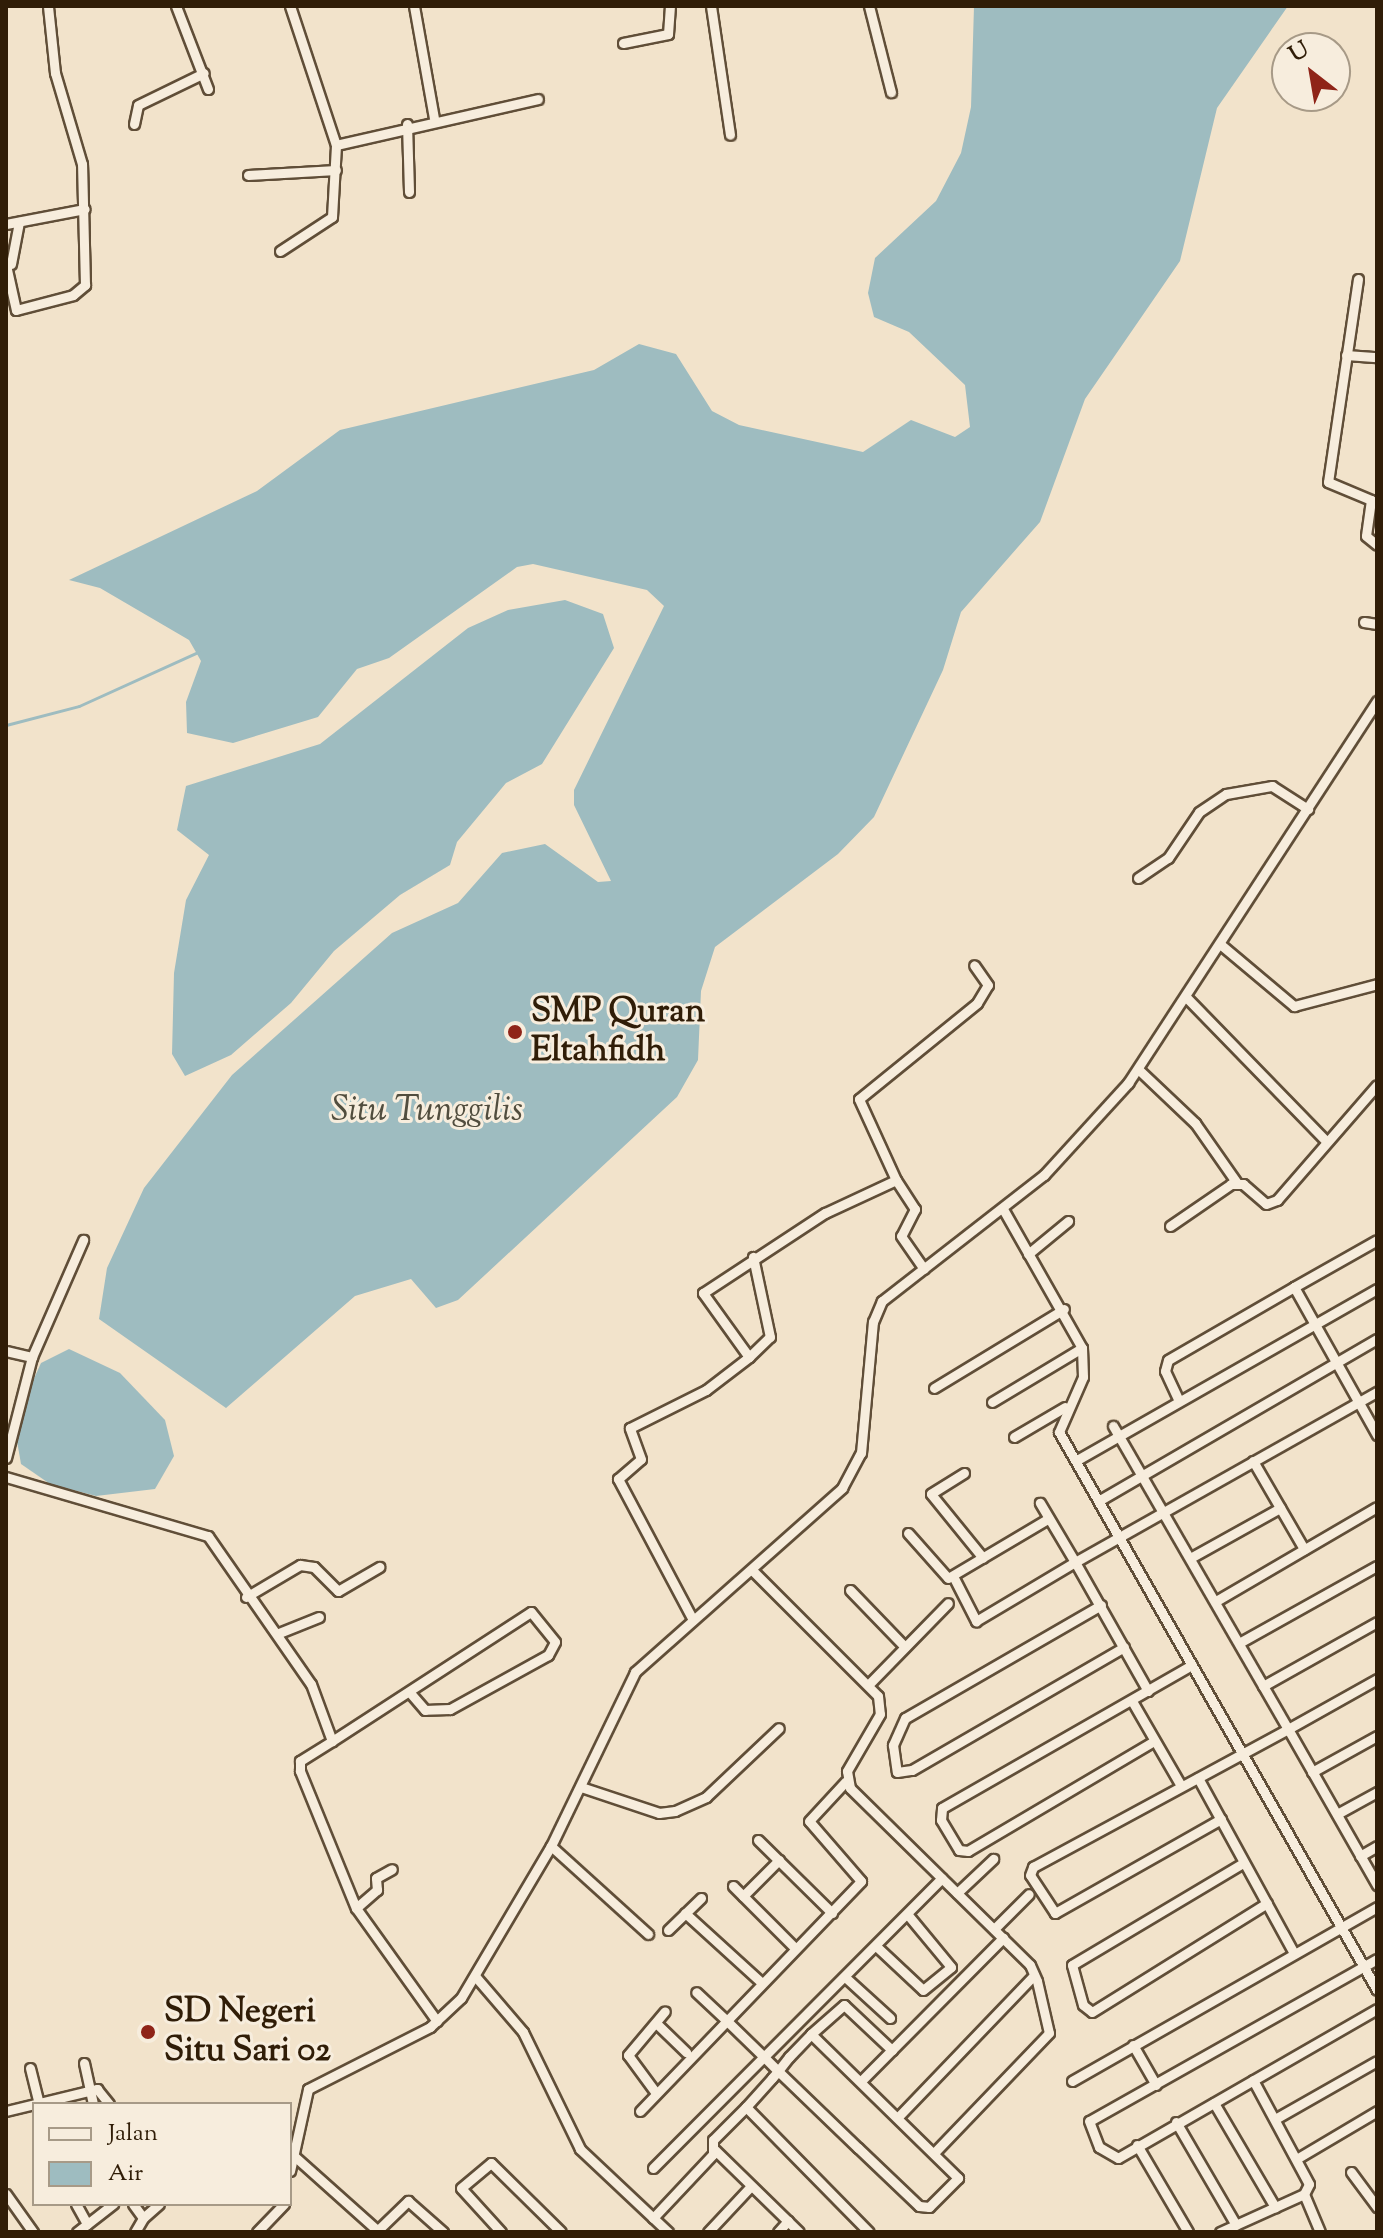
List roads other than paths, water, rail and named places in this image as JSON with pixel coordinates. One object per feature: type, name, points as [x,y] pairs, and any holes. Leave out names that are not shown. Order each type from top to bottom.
[{"type":"street","points":[[19,222],[9,264],[16,310],[80,291],[85,209],[48,6]]},
{"type":"street","points":[[176,6],[208,89]]},
{"type":"street","points":[[280,251],[332,217],[336,170],[336,145],[290,6]]},
{"type":"street","points":[[414,6],[434,118]]},
{"type":"street","points":[[623,43],[668,34],[670,6]]},
{"type":"street","points":[[711,6],[730,135]]},
{"type":"street","points":[[869,6],[891,92]]},
{"type":"street","points":[[134,124],[138,105],[204,73]]},
{"type":"street","points":[[336,145],[407,124],[538,99]]},
{"type":"street","points":[[407,124],[409,192]]},
{"type":"street","points":[[248,175],[336,170]]},
{"type":"street","points":[[6,224],[85,209]]},
{"type":"street","points":[[1358,279],[1328,483],[1371,500],[1366,536],[1377,545]]},
{"type":"street","points":[[1346,355],[1377,357]]},
{"type":"street","points":[[1364,622],[1377,624]]},
{"type":"street","points":[[292,2160],[308,2089],[437,2021],[475,1976],[551,1846],[635,1672],[752,1570],[850,1475],[861,1453],[873,1322],[882,1301],[1044,1175],[1138,1069],[1377,701]]},
{"type":"street","points":[[1138,878],[1168,858],[1199,812],[1226,794],[1272,786],[1308,809]]},
{"type":"street","points":[[1220,944],[1294,1006],[1377,984]]},
{"type":"street","points":[[924,1269],[901,1236],[915,1209],[896,1180],[859,1099],[977,1003],[988,985],[974,965]]},
{"type":"street","points":[[1186,997],[1326,1141]]},
{"type":"street","points":[[1138,1069],[1195,1123],[1237,1183],[1272,1204],[1377,1085]]},
{"type":"street","points":[[749,1357],[702,1298],[753,1257],[896,1180]]},
{"type":"street","points":[[1170,1226],[1237,1183]]},
{"type":"street","points":[[1003,1209],[1064,1309],[1082,1348],[1083,1377],[1065,1407],[1058,1427],[1377,1990]]},
{"type":"street","points":[[1028,1254],[1068,1221]]},
{"type":"street","points":[[6,1458],[32,1357],[83,1240]]},
{"type":"street","points":[[1179,1401],[1165,1371],[1168,1360],[1377,1240]]},
{"type":"street","points":[[693,1620],[618,1478],[641,1459],[630,1428],[706,1390],[770,1337],[753,1257]]},
{"type":"street","points":[[1294,1287],[1377,1435]]},
{"type":"street","points":[[1077,1460],[1377,1289]]},
{"type":"street","points":[[934,1388],[1064,1309]]},
{"type":"street","points":[[1100,1500],[1377,1339]]},
{"type":"street","points":[[992,1402],[1082,1348]]},
{"type":"street","points":[[6,1351],[32,1357]]},
{"type":"street","points":[[908,1533],[953,1576],[976,1621],[1377,1392]]},
{"type":"street","points":[[1014,1437],[1065,1407]]},
{"type":"street","points":[[1113,1426],[1192,1557],[1377,1885]]},
{"type":"street","points":[[1253,1461],[1304,1549]]},
{"type":"street","points":[[964,1473],[931,1494],[983,1558]]},
{"type":"street","points":[[6,1477],[208,1536],[246,1597],[279,1633],[311,1684],[332,1741]]},
{"type":"street","points":[[1040,1503],[1148,1691]]},
{"type":"street","points":[[1216,1601],[1377,1507]]},
{"type":"street","points":[[1192,1557],[1280,1508]]},
{"type":"street","points":[[953,1576],[1049,1518]]},
{"type":"street","points":[[246,1597],[300,1565],[314,1567],[338,1591],[379,1567]]},
{"type":"street","points":[[1239,1643],[1377,1566]]},
{"type":"street","points":[[640,2111],[832,1913],[862,1876],[809,1821],[846,1781],[880,1714],[871,1682],[752,1570]]},
{"type":"street","points":[[850,1590],[905,1647]]},
{"type":"street","points":[[871,1682],[948,1603]]},
{"type":"street","points":[[1101,1605],[905,1718],[893,1745],[897,1772],[1124,1647]]},
{"type":"street","points":[[411,1694],[425,1710],[450,1709],[548,1655],[555,1642],[531,1612],[411,1694],[332,1741],[299,1766],[356,1908],[437,2021]]},
{"type":"street","points":[[279,1633],[319,1617]]},
{"type":"street","points":[[1263,1686],[1377,1622]]},
{"type":"street","points":[[1154,1741],[968,1851],[959,1850],[941,1820],[942,1808],[1192,1665]]},
{"type":"street","points":[[1221,1819],[1051,1912],[1030,1875],[1033,1867],[1377,1679]]},
{"type":"street","points":[[1132,1701],[1181,1786]]},
{"type":"street","points":[[581,1787],[659,1813],[675,1811],[706,1797],[779,1728]]},
{"type":"street","points":[[1312,1772],[1377,1736]]},
{"type":"street","points":[[1198,1778],[1294,1953]]},
{"type":"street","points":[[846,1781],[1003,1938],[1034,1975],[1049,2033],[936,2151]]},
{"type":"street","points":[[1337,1814],[1377,1792]]},
{"type":"street","points":[[758,1840],[832,1913]]},
{"type":"street","points":[[551,1846],[648,1934]]},
{"type":"street","points":[[1360,1856],[1377,1846]]},
{"type":"street","points":[[957,1893],[993,1859]]},
{"type":"street","points":[[743,1896],[779,1860]]},
{"type":"street","points":[[1243,1863],[1074,1963],[1069,1973],[1083,2005],[1092,2012],[1267,1903]]},
{"type":"street","points":[[356,1908],[377,1890],[376,1878],[392,1869]]},
{"type":"street","points":[[653,2168],[942,1878]]},
{"type":"street","points":[[733,1886],[795,1948]]},
{"type":"street","points":[[994,1929],[1029,1894]]},
{"type":"street","points":[[668,1930],[701,1898]]},
{"type":"street","points":[[1072,2081],[1377,1907]]},
{"type":"street","points":[[685,1913],[762,1983]]},
{"type":"street","points":[[876,1946],[923,1990],[951,1967],[908,1915]]},
{"type":"street","points":[[863,2079],[1003,1938]]},
{"type":"street","points":[[1377,1959],[1089,2121],[1107,2157],[1137,2145],[1214,2103],[1377,2009]]},
{"type":"street","points":[[899,2116],[1034,1975]]},
{"type":"street","points":[[475,1976],[523,2032],[580,2149],[668,2232]]},
{"type":"street","points":[[845,1977],[890,2018]]},
{"type":"street","points":[[696,1992],[924,2208],[958,2178],[936,2151],[863,2079],[811,2034]]},
{"type":"street","points":[[799,2232],[715,2150],[713,2140],[811,2034],[844,2005],[892,2050]]},
{"type":"street","points":[[656,2093],[628,2055],[665,2011]]},
{"type":"street","points":[[656,2023],[686,2052]]},
{"type":"street","points":[[1133,2045],[1156,2085]]},
{"type":"street","points":[[1275,2119],[1377,2061]]},
{"type":"street","points":[[84,2063],[93,2102]]},
{"type":"street","points":[[30,2068],[39,2102]]},
{"type":"street","points":[[1253,2080],[1310,2177],[1304,2194],[1320,2232]]},
{"type":"street","points":[[43,2102],[91,2090],[101,2090],[108,2102]]},
{"type":"street","points":[[1214,2103],[1275,2207]]},
{"type":"street","points":[[6,2111],[32,2105]]},
{"type":"street","points":[[746,2107],[869,2232]]},
{"type":"street","points":[[1298,2158],[1377,2111]]},
{"type":"street","points":[[1176,2122],[1236,2225]]},
{"type":"street","points":[[1137,2145],[1188,2232]]},
{"type":"street","points":[[653,2218],[715,2150]]},
{"type":"street","points":[[293,2155],[378,2231],[408,2201],[443,2232]]},
{"type":"street","points":[[501,2232],[461,2188],[491,2163],[561,2232]]},
{"type":"street","points":[[1351,2172],[1377,2207]]},
{"type":"street","points":[[708,2232],[751,2186]]},
{"type":"street","points":[[6,2194],[33,2232]]},
{"type":"street","points":[[1220,2232],[1304,2194]]},
{"type":"street","points":[[77,2206],[87,2224]]},
{"type":"street","points":[[77,2232],[110,2206]]},
{"type":"street","points":[[134,2206],[143,2218]]},
{"type":"street","points":[[135,2232],[143,2218],[157,2206]]},
{"type":"street","points":[[257,2232],[282,2206]]},
{"type":"street","points":[[778,2232],[788,2221]]},
{"type":"water","name":"Situ Tunggilis","points":[[974,6],[1288,6],[1217,108],[1180,261],[1085,399],[1040,522],[961,612],[943,670],[874,817],[838,854],[715,947],[701,991],[698,1060],[677,1097],[458,1300],[436,1308],[411,1279],[355,1296],[226,1408],[99,1319],[107,1268],[144,1188],[232,1075],[392,933],[458,903],[502,853],[545,844],[598,882],[611,881],[574,805],[574,790],[664,606],[647,590],[533,564],[517,567],[389,658],[357,669],[318,717],[233,743],[187,733],[186,702],[201,661],[189,640],[100,588],[69,580],[257,491],[340,430],[594,370],[639,344],[676,354],[712,411],[739,425],[863,452],[911,420],[955,437],[970,427],[965,385],[909,332],[874,317],[868,293],[875,258],[936,201],[961,153],[971,107]]},
{"type":"water","name":"Situ Tunggilis","points":[[565,600],[603,614],[614,648],[542,764],[506,783],[457,842],[450,865],[400,895],[334,951],[291,1003],[231,1055],[185,1076],[172,1054],[174,973],[186,900],[209,855],[177,830],[186,786],[320,744],[468,628],[508,610]]},
{"type":"water","points":[[69,1349],[120,1373],[165,1420],[174,1456],[155,1489],[96,1496],[50,1484],[21,1464],[17,1441],[31,1385],[41,1363]]},
{"type":"waterway","points":[[6,725],[79,706],[198,652]]},
{"type":"place","name":"SMP Quran Eltahfidh","points":[[515,1032]]},
{"type":"place","name":"SD Negeri Situ Sari 02","points":[[148,2032]]}]
